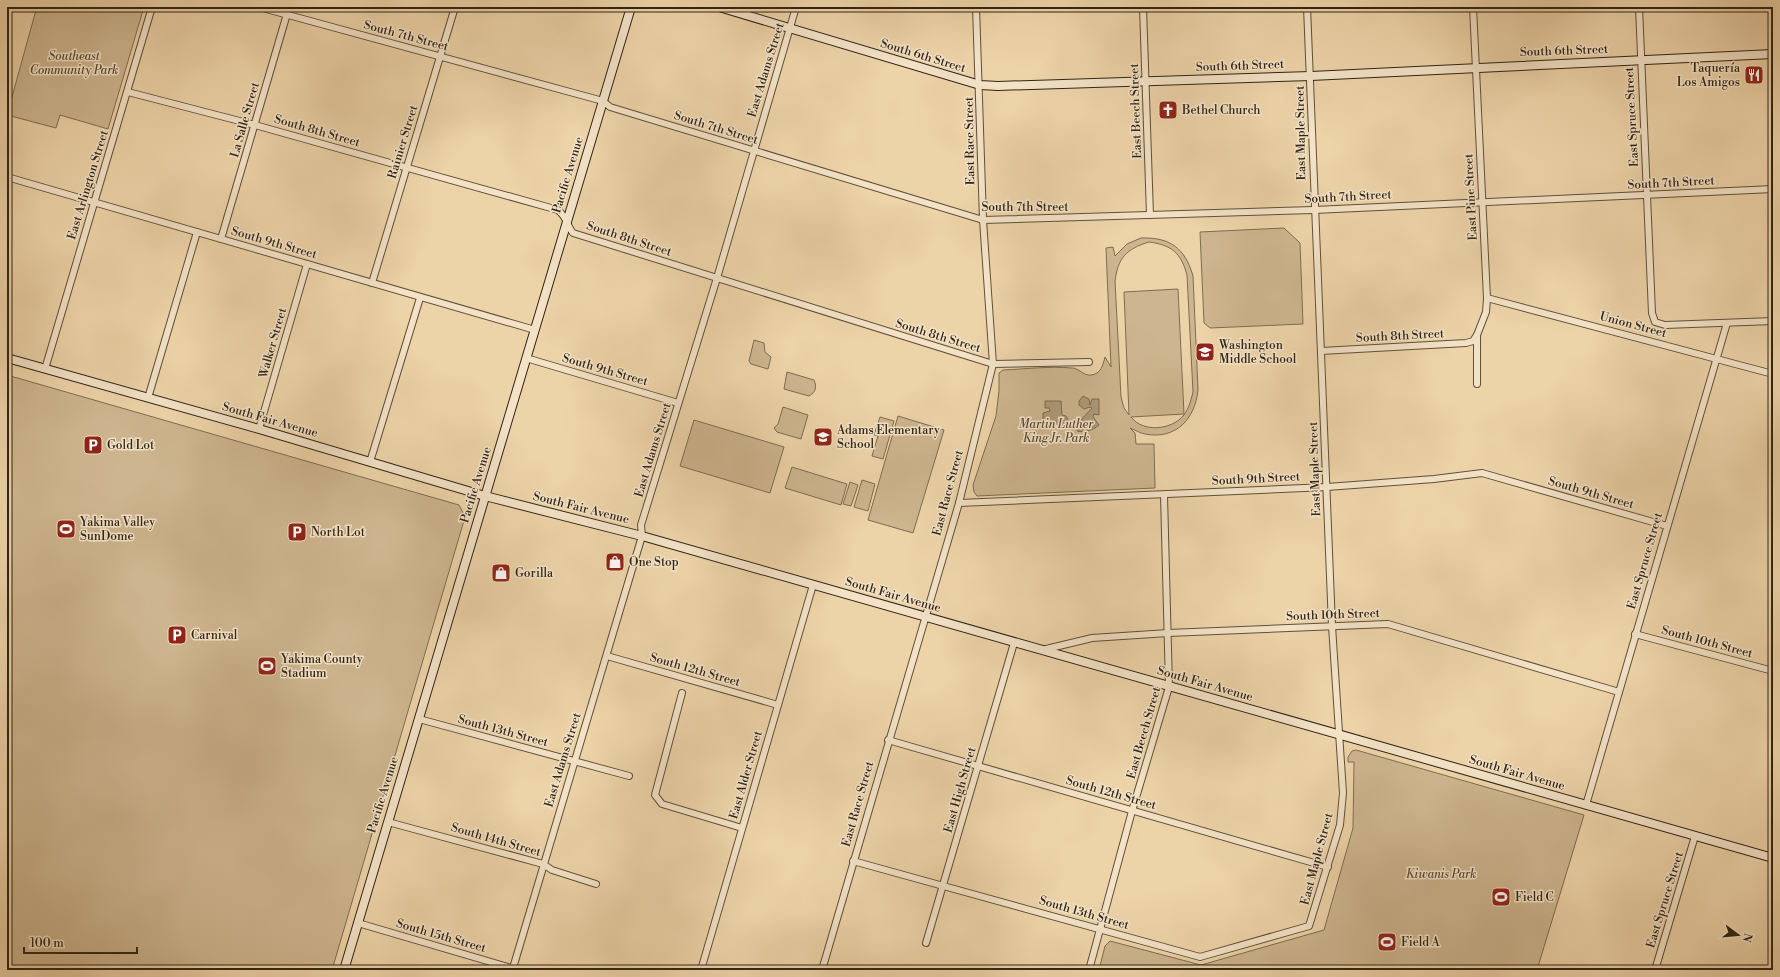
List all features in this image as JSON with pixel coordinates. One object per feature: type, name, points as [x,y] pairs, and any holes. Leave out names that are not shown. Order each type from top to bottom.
[{"type":"street","name":"East Arlington Street","points":[[45,369],[152,7]]},
{"type":"street","name":"South 7th Street","points":[[259,7],[603,101],[610,107],[753,152],[983,220],[1314,210],[1773,190]]},
{"type":"street","name":"La Salle Street","points":[[221,239],[289,7]]},
{"type":"street","name":"Rainier Street","points":[[372,283],[455,7]]},
{"type":"street","name":"Pacific Avenue","points":[[344,970],[631,7]]},
{"type":"street","name":"South 6th Street","points":[[719,7],[980,85],[1311,76],[1773,54]]},
{"type":"street","name":"East Adams Street","points":[[516,969],[542,864],[607,656],[642,536],[642,524],[796,7]]},
{"type":"street","name":"East Race Street","points":[[822,970],[924,616],[959,503],[992,364],[983,220],[980,85],[976,7]]},
{"type":"street","name":"East Beech Street","points":[[1143,7],[1150,215]]},
{"type":"street","name":"East Maple Street","points":[[1307,7],[1311,76],[1314,210],[1332,626],[1342,797],[1340,825],[1309,926]]},
{"type":"street","name":"East Pine Street","points":[[1472,7],[1487,298],[1486,312],[1477,335],[1477,384]]},
{"type":"street","name":"East Spruce Street","points":[[1586,805],[1727,323],[1665,325],[1656,322],[1652,313],[1640,60],[1639,7]]},
{"type":"street","name":"South 8th Street","points":[[128,92],[255,125],[558,210],[564,214],[569,228],[574,233],[992,364],[1089,362]]},
{"type":"street","name":"South 9th Street","points":[[7,177],[420,298],[535,330]]},
{"type":"street","points":[[148,398],[197,232]]},
{"type":"street","name":"Walker Street","points":[[259,429],[307,264]]},
{"type":"street","points":[[370,462],[420,298]]},
{"type":"street","name":"Union Street","points":[[1487,298],[1773,374]]},
{"type":"street","points":[[1727,323],[1773,321]]},
{"type":"street","name":"South 8th Street","points":[[1321,351],[1466,343],[1473,341],[1477,335]]},
{"type":"street","name":"South Fair Avenue","points":[[7,358],[259,429],[485,496],[642,536],[813,586],[924,616],[1014,643],[1773,858]]},
{"type":"street","name":"South 9th Street","points":[[526,358],[678,403]]},
{"type":"street","name":"South 9th Street","points":[[959,503],[1327,487],[1434,479],[1482,473],[1667,526]]},
{"type":"street","name":"East Beech Street","points":[[1089,970],[1132,811],[1170,687],[1164,495]]},
{"type":"street","name":"East Alder Street","points":[[701,970],[813,586]]},
{"type":"street","name":"South 10th Street","points":[[1040,650],[1092,638],[1168,633],[1388,624],[1619,692]]},
{"type":"street","name":"South 10th Street","points":[[1635,634],[1773,671]]},
{"type":"street","name":"East High Street","points":[[926,943],[1014,643]]},
{"type":"street","name":"South 12th Street","points":[[607,656],[778,705]]},
{"type":"street","points":[[682,693],[655,795],[662,804],[742,828]]},
{"type":"street","name":"South 13th Street","points":[[419,719],[629,776]]},
{"type":"street","name":"South 12th Street","points":[[888,740],[1328,868]]},
{"type":"street","name":"South 14th Street","points":[[388,822],[542,864],[552,870],[596,884]]},
{"type":"street","name":"East Spruce Street","points":[[1655,970],[1695,836]]},
{"type":"street","name":"South 13th Street","points":[[853,861],[1200,957],[1309,926]]},
{"type":"street","name":"South 15th Street","points":[[358,923],[516,969]]},
{"type":"green space","name":"Southeast Community Park","points":[[28,7],[144,7],[108,129],[60,115],[56,128],[7,115],[36,10]]},
{"type":"green space","points":[[1284,228],[1300,243],[1303,324],[1210,328],[1204,323],[1200,232]]},
{"type":"green space","name":"Martin Luther King Jr. Park","points":[[1141,238],[1151,238],[1168,242],[1181,251],[1190,266],[1193,276],[1198,390],[1193,410],[1182,425],[1166,434],[1145,434],[1130,428],[1135,433],[1136,444],[1154,444],[1155,488],[977,496],[974,492],[973,485],[996,416],[999,391],[999,373],[1003,370],[1063,367],[1074,368],[1091,375],[1099,371],[1105,357],[1111,367],[1106,248],[1113,247],[1115,256],[1127,244]],"holes":[[[1149,242],[1157,243],[1174,251],[1182,261],[1187,275],[1193,392],[1189,407],[1184,415],[1172,424],[1158,428],[1143,426],[1131,417],[1184,414],[1178,289],[1124,292],[1129,415],[1124,408],[1121,397],[1115,281],[1118,266],[1129,251]]]},
{"type":"green space","points":[[754,340],[764,343],[765,352],[771,357],[768,369],[751,364],[749,361]]},
{"type":"green space","points":[[787,372],[814,380],[816,387],[813,393],[809,396],[784,389]]},
{"type":"green space","points":[[7,375],[459,505],[465,517],[332,970],[7,970]]},
{"type":"green space","points":[[783,407],[808,415],[801,439],[777,432],[774,428],[778,424]]},
{"type":"green space","points":[[898,416],[944,430],[913,533],[868,520]]},
{"type":"green space","points":[[880,417],[894,421],[883,459],[872,456],[878,436],[874,435]]},
{"type":"green space","points":[[694,420],[784,447],[770,493],[680,466]]},
{"type":"green space","points":[[792,467],[847,484],[841,505],[785,488]]},
{"type":"green space","points":[[862,480],[875,484],[868,511],[854,507]]},
{"type":"green space","points":[[850,482],[858,485],[851,506],[843,504]]},
{"type":"green space","name":"Kiwanis Park","points":[[1356,750],[1584,815],[1537,970],[1099,970],[1105,946],[1110,941],[1201,965],[1324,930],[1353,828],[1354,762],[1348,762],[1348,757],[1352,751]]},
{"type":"shaded area","points":[[1083,396],[1089,399],[1090,405],[1092,399],[1099,399],[1099,415],[1094,414],[1093,417],[1099,425],[1089,431],[1080,432],[1077,431],[1079,422],[1092,408],[1090,407],[1084,409],[1079,405],[1079,401]]},
{"type":"shaded area","points":[[1045,401],[1061,401],[1062,415],[1066,416],[1068,420],[1065,426],[1056,429],[1056,427],[1050,427],[1049,422],[1043,422],[1043,413],[1050,411],[1049,408],[1045,408]]},
{"type":"place","name":"Taquería Los Amigos","points":[[1754,75]]},
{"type":"place","name":"Bethel Church","points":[[1168,110]]},
{"type":"place","name":"Washington Middle School","points":[[1205,352]]},
{"type":"place","name":"Adams Elementary School","points":[[823,437]]},
{"type":"place","name":"Gold Lot","points":[[93,445]]},
{"type":"place","name":"Yakima Valley SunDome","points":[[66,529]]},
{"type":"place","name":"North Lot","points":[[297,532]]},
{"type":"place","name":"One Stop","points":[[615,562]]},
{"type":"place","name":"Gorilla","points":[[501,573]]},
{"type":"place","name":"Carnival","points":[[177,635]]},
{"type":"place","name":"Yakima County Stadium","points":[[267,666]]},
{"type":"place","name":"Field C","points":[[1501,897]]},
{"type":"place","name":"Field A","points":[[1387,942]]}]
